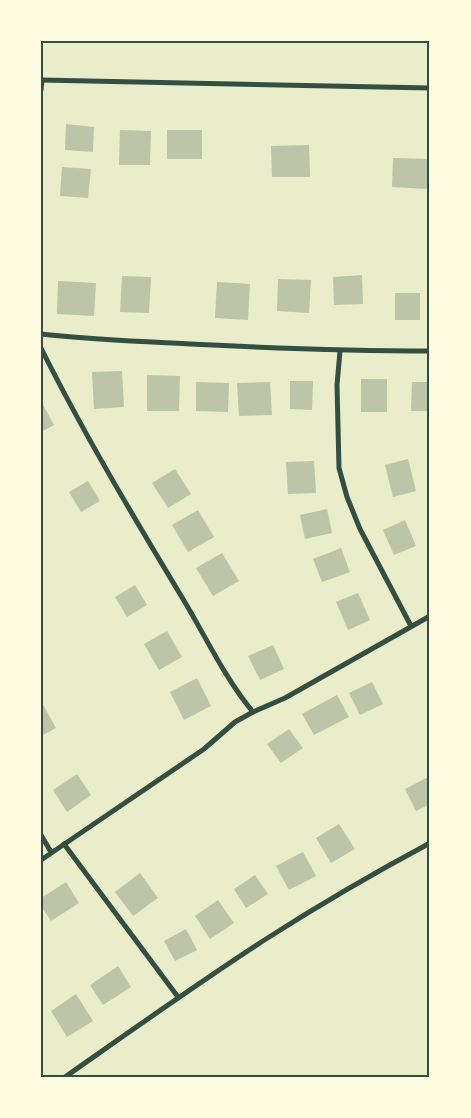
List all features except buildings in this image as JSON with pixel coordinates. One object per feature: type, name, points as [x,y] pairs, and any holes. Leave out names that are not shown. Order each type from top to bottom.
[{"type":"street","points":[[41,90],[42,80],[430,88]]},
{"type":"street","points":[[41,334],[79,338],[340,351],[430,350]]},
{"type":"street","points":[[41,348],[91,444],[198,623],[228,679],[253,712]]},
{"type":"street","points":[[340,351],[338,385],[339,468],[346,497],[360,529],[411,626]]},
{"type":"street","points":[[41,860],[204,749],[235,722],[285,698],[430,616]]},
{"type":"street","points":[[41,835],[51,852]]},
{"type":"street","points":[[65,1077],[178,997],[267,938],[430,843]]},
{"type":"street","points":[[64,844],[178,997]]}]
